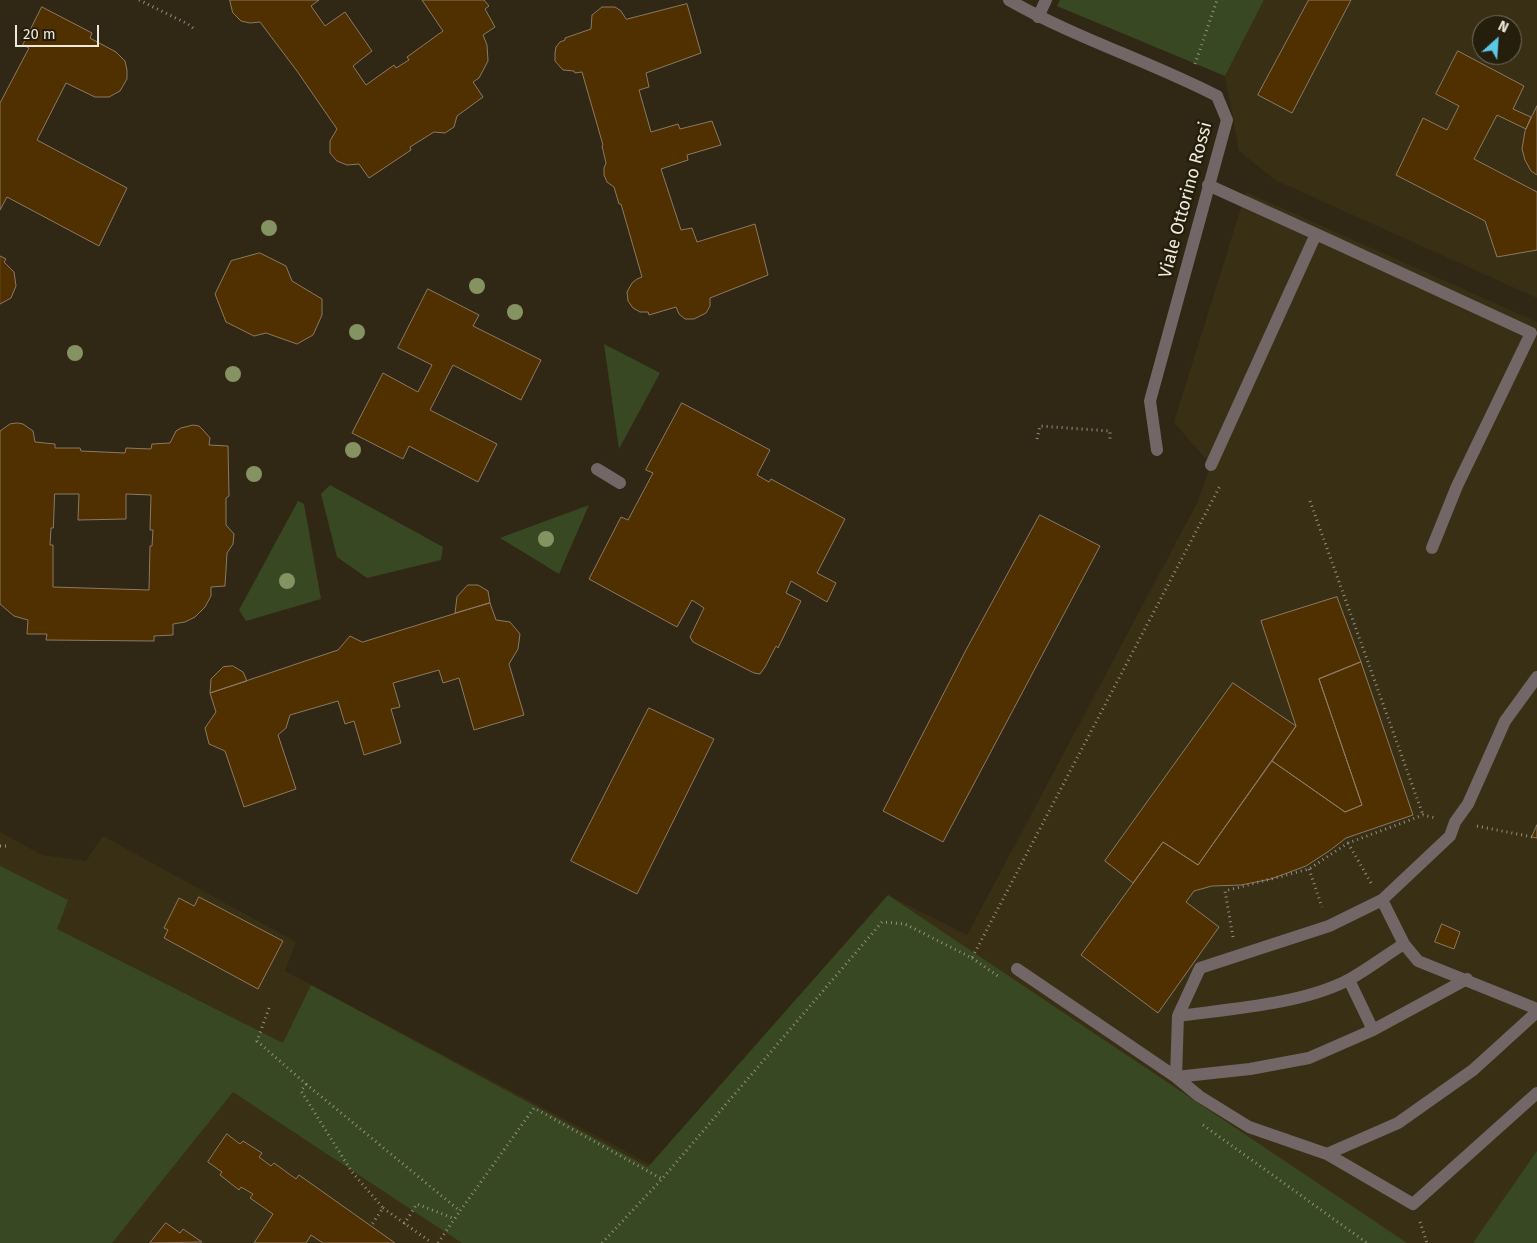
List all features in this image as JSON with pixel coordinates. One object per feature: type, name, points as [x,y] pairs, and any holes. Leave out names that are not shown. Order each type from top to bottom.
[{"type":"street","name":"Viale Ottorino Rossi","points":[[1009,0],[1038,17],[1188,81],[1217,96],[1227,120],[1150,400],[1157,450]]},
{"type":"street","points":[[1038,17],[1046,0]]},
{"type":"street","points":[[1208,185],[1531,333],[1457,486],[1432,548]]},
{"type":"street","points":[[1211,465],[1316,234]]},
{"type":"street","points":[[597,470],[620,482]]},
{"type":"street","points":[[1176,1077],[1178,1016],[1200,968],[1329,926],[1382,900],[1450,836],[1455,822],[1468,804],[1484,764],[1506,721],[1537,677]]},
{"type":"street","points":[[1327,1154],[1398,1123],[1473,1070],[1537,1010],[1466,979],[1418,961],[1404,944],[1382,900]]},
{"type":"street","points":[[1178,1016],[1243,1008],[1307,996],[1349,980],[1404,944]]},
{"type":"street","points":[[1018,969],[1176,1077],[1199,1096],[1249,1127],[1327,1154],[1413,1204],[1537,1093]]},
{"type":"street","points":[[1176,1077],[1250,1069],[1309,1058],[1373,1030],[1466,979]]},
{"type":"street","points":[[1349,980],[1373,1030]]},
{"type":"path","points":[[139,0],[188,24],[194,29]]},
{"type":"path","points":[[1188,81],[1217,0]]},
{"type":"path","points":[[1037,439],[1040,426],[1110,431],[1110,441]]},
{"type":"path","points":[[602,1243],[662,1179],[882,922],[905,924],[972,958],[1224,479]]},
{"type":"path","points":[[1310,501],[1423,815]]},
{"type":"path","points":[[1236,955],[1225,891],[1308,869],[1348,844],[1423,815],[1532,837]]},
{"type":"path","points":[[1348,844],[1382,900]]},
{"type":"path","points":[[0,846],[7,846]]},
{"type":"path","points":[[1308,869],[1329,926]]},
{"type":"path","points":[[269,1008],[257,1041],[306,1084],[460,1211]]},
{"type":"path","points":[[306,1084],[301,1091],[352,1172],[384,1208],[432,1243]]},
{"type":"path","points":[[438,1243],[534,1108],[662,1179]]},
{"type":"path","points":[[404,1224],[417,1204],[455,1219]]},
{"type":"path","points":[[371,1226],[384,1208]]},
{"type":"shaded area","points":[[1264,0],[1537,0],[1537,298],[1275,180],[1239,151],[1225,76]]},
{"type":"shaded area","points":[[1246,192],[1537,322],[1537,1243],[0,1243],[0,832],[42,855],[86,861],[103,836],[296,942],[285,971],[659,1169],[888,895],[967,935],[1198,501],[1211,465],[1174,422]]},
{"type":"green space","points":[[1060,0],[1264,0],[1225,76],[1057,6]]},
{"type":"green space","points":[[604,344],[660,373],[619,449]]},
{"type":"green space","points":[[330,485],[443,547],[441,560],[367,578],[337,557],[321,494]]},
{"type":"green space","points":[[298,501],[304,504],[321,599],[246,621],[239,610]]},
{"type":"green space","points":[[589,505],[559,574],[500,538],[505,536]]},
{"type":"green space","points":[[0,866],[68,900],[57,929],[283,1043],[311,985],[648,1167],[888,895],[1407,1243],[462,1243],[233,1092],[112,1243],[0,1243]]},
{"type":"green space","points":[[1537,1151],[1537,1243],[1473,1243]]},
{"type":"building","points":[[230,0],[319,0],[311,6],[325,26],[345,12],[372,51],[353,66],[366,85],[394,65],[396,68],[409,60],[407,57],[443,31],[422,0],[484,0],[489,6],[485,9],[495,27],[483,35],[487,45],[488,61],[479,78],[473,82],[483,97],[457,116],[454,127],[445,133],[434,132],[410,147],[411,150],[369,178],[359,164],[347,165],[337,161],[330,153],[330,141],[337,129],[260,22],[250,23],[241,21],[233,13]]},
{"type":"building","points":[[1309,0],[1351,0],[1292,113],[1258,95]]},
{"type":"building","points":[[687,4],[701,53],[646,73],[649,87],[639,90],[651,132],[678,124],[680,129],[712,121],[721,145],[687,155],[688,160],[661,169],[681,230],[692,228],[697,242],[755,224],[768,275],[710,298],[710,306],[706,313],[694,319],[685,319],[679,314],[676,307],[649,315],[648,312],[640,312],[633,308],[628,301],[627,292],[632,283],[642,277],[621,204],[619,204],[614,187],[607,182],[604,175],[606,163],[603,145],[582,72],[575,73],[574,71],[563,70],[555,61],[556,47],[560,42],[565,40],[565,38],[591,29],[592,15],[602,7],[615,7],[621,11],[626,19]]},
{"type":"building","points":[[42,7],[92,33],[90,38],[116,52],[125,61],[127,79],[120,91],[109,97],[95,97],[66,83],[37,140],[127,188],[99,246],[7,197],[0,210],[0,103],[29,48],[23,45]]},
{"type":"building","points":[[1458,51],[1472,58],[1472,65],[1484,65],[1524,86],[1513,109],[1531,117],[1526,129],[1497,115],[1474,159],[1537,192],[1537,250],[1497,257],[1485,221],[1396,175],[1423,118],[1447,130],[1459,106],[1436,94]]},
{"type":"building","points":[[1537,106],[1537,175],[1531,171],[1522,149],[1525,131]]},
{"type":"building","points":[[260,253],[286,266],[292,281],[322,299],[322,315],[313,335],[297,344],[266,333],[254,336],[226,322],[215,294],[231,261]]},
{"type":"building","points":[[0,256],[6,259],[4,262],[14,272],[16,286],[11,298],[0,304]]},
{"type":"building","points":[[428,289],[479,315],[473,326],[541,360],[521,400],[453,365],[430,410],[497,444],[478,482],[409,446],[403,459],[352,433],[383,373],[418,392],[432,365],[398,348]]},
{"type":"building","points":[[682,403],[770,450],[757,475],[769,482],[771,479],[845,519],[817,573],[836,583],[827,602],[791,581],[786,593],[801,601],[778,648],[776,646],[760,674],[754,673],[693,642],[690,637],[704,608],[692,600],[677,627],[589,579],[621,517],[628,520],[653,473],[646,470]]},
{"type":"building","points":[[10,424],[23,424],[33,431],[35,442],[55,444],[55,448],[80,448],[81,451],[125,453],[126,448],[151,449],[152,444],[170,443],[176,431],[193,425],[199,426],[210,438],[209,445],[228,446],[229,496],[226,498],[226,525],[234,534],[233,544],[227,553],[225,586],[211,587],[211,596],[205,607],[195,617],[185,622],[173,624],[173,635],[154,636],[154,641],[46,640],[47,634],[27,634],[28,620],[14,616],[0,604],[0,431]],"holes":[[[55,494],[79,494],[78,520],[126,519],[126,494],[151,495],[150,530],[153,530],[152,546],[150,546],[149,590],[53,587],[53,545],[50,545]]]},
{"type":"building","points":[[1040,515],[1100,546],[943,842],[883,811],[966,650]]},
{"type":"building","points":[[468,585],[478,585],[488,591],[490,603],[455,613],[457,597]]},
{"type":"building","points":[[1337,597],[1361,662],[1319,679],[1362,805],[1345,812],[1272,761],[1296,726],[1261,621]]},
{"type":"building","points":[[490,603],[496,620],[510,622],[520,634],[518,649],[509,664],[524,715],[474,730],[459,678],[443,683],[439,670],[393,683],[400,707],[391,709],[401,743],[364,755],[354,721],[345,724],[338,701],[290,715],[286,728],[278,735],[296,789],[244,807],[225,751],[209,744],[205,728],[216,712],[210,693],[338,650],[350,636],[362,642]]},
{"type":"building","points":[[1361,662],[1413,815],[1346,838],[1306,866],[1271,879],[1241,885],[1212,886],[1194,891],[1186,902],[1219,927],[1158,1013],[1081,955],[1163,842],[1198,865],[1272,761],[1345,812],[1362,805],[1319,679]]},
{"type":"building","points":[[233,666],[243,672],[247,681],[210,693],[211,679],[223,667]]},
{"type":"building","points":[[1233,683],[1296,726],[1198,865],[1163,842],[1133,883],[1105,861]]},
{"type":"building","points":[[649,708],[714,739],[637,894],[571,861]]},
{"type":"building","points":[[1537,825],[1537,838],[1532,837]]},
{"type":"building","points":[[199,897],[283,941],[258,989],[164,938],[168,930],[164,928],[179,898],[194,906]]},
{"type":"building","points":[[1442,924],[1460,932],[1454,949],[1435,942]]},
{"type":"building","points":[[227,1134],[240,1144],[243,1141],[262,1153],[259,1157],[271,1166],[274,1163],[296,1179],[299,1175],[395,1243],[323,1243],[311,1235],[306,1243],[254,1243],[273,1214],[250,1198],[253,1194],[241,1187],[239,1190],[220,1175],[222,1172],[208,1162]]},
{"type":"building","points":[[166,1223],[180,1233],[183,1229],[202,1242],[150,1243]]}]
